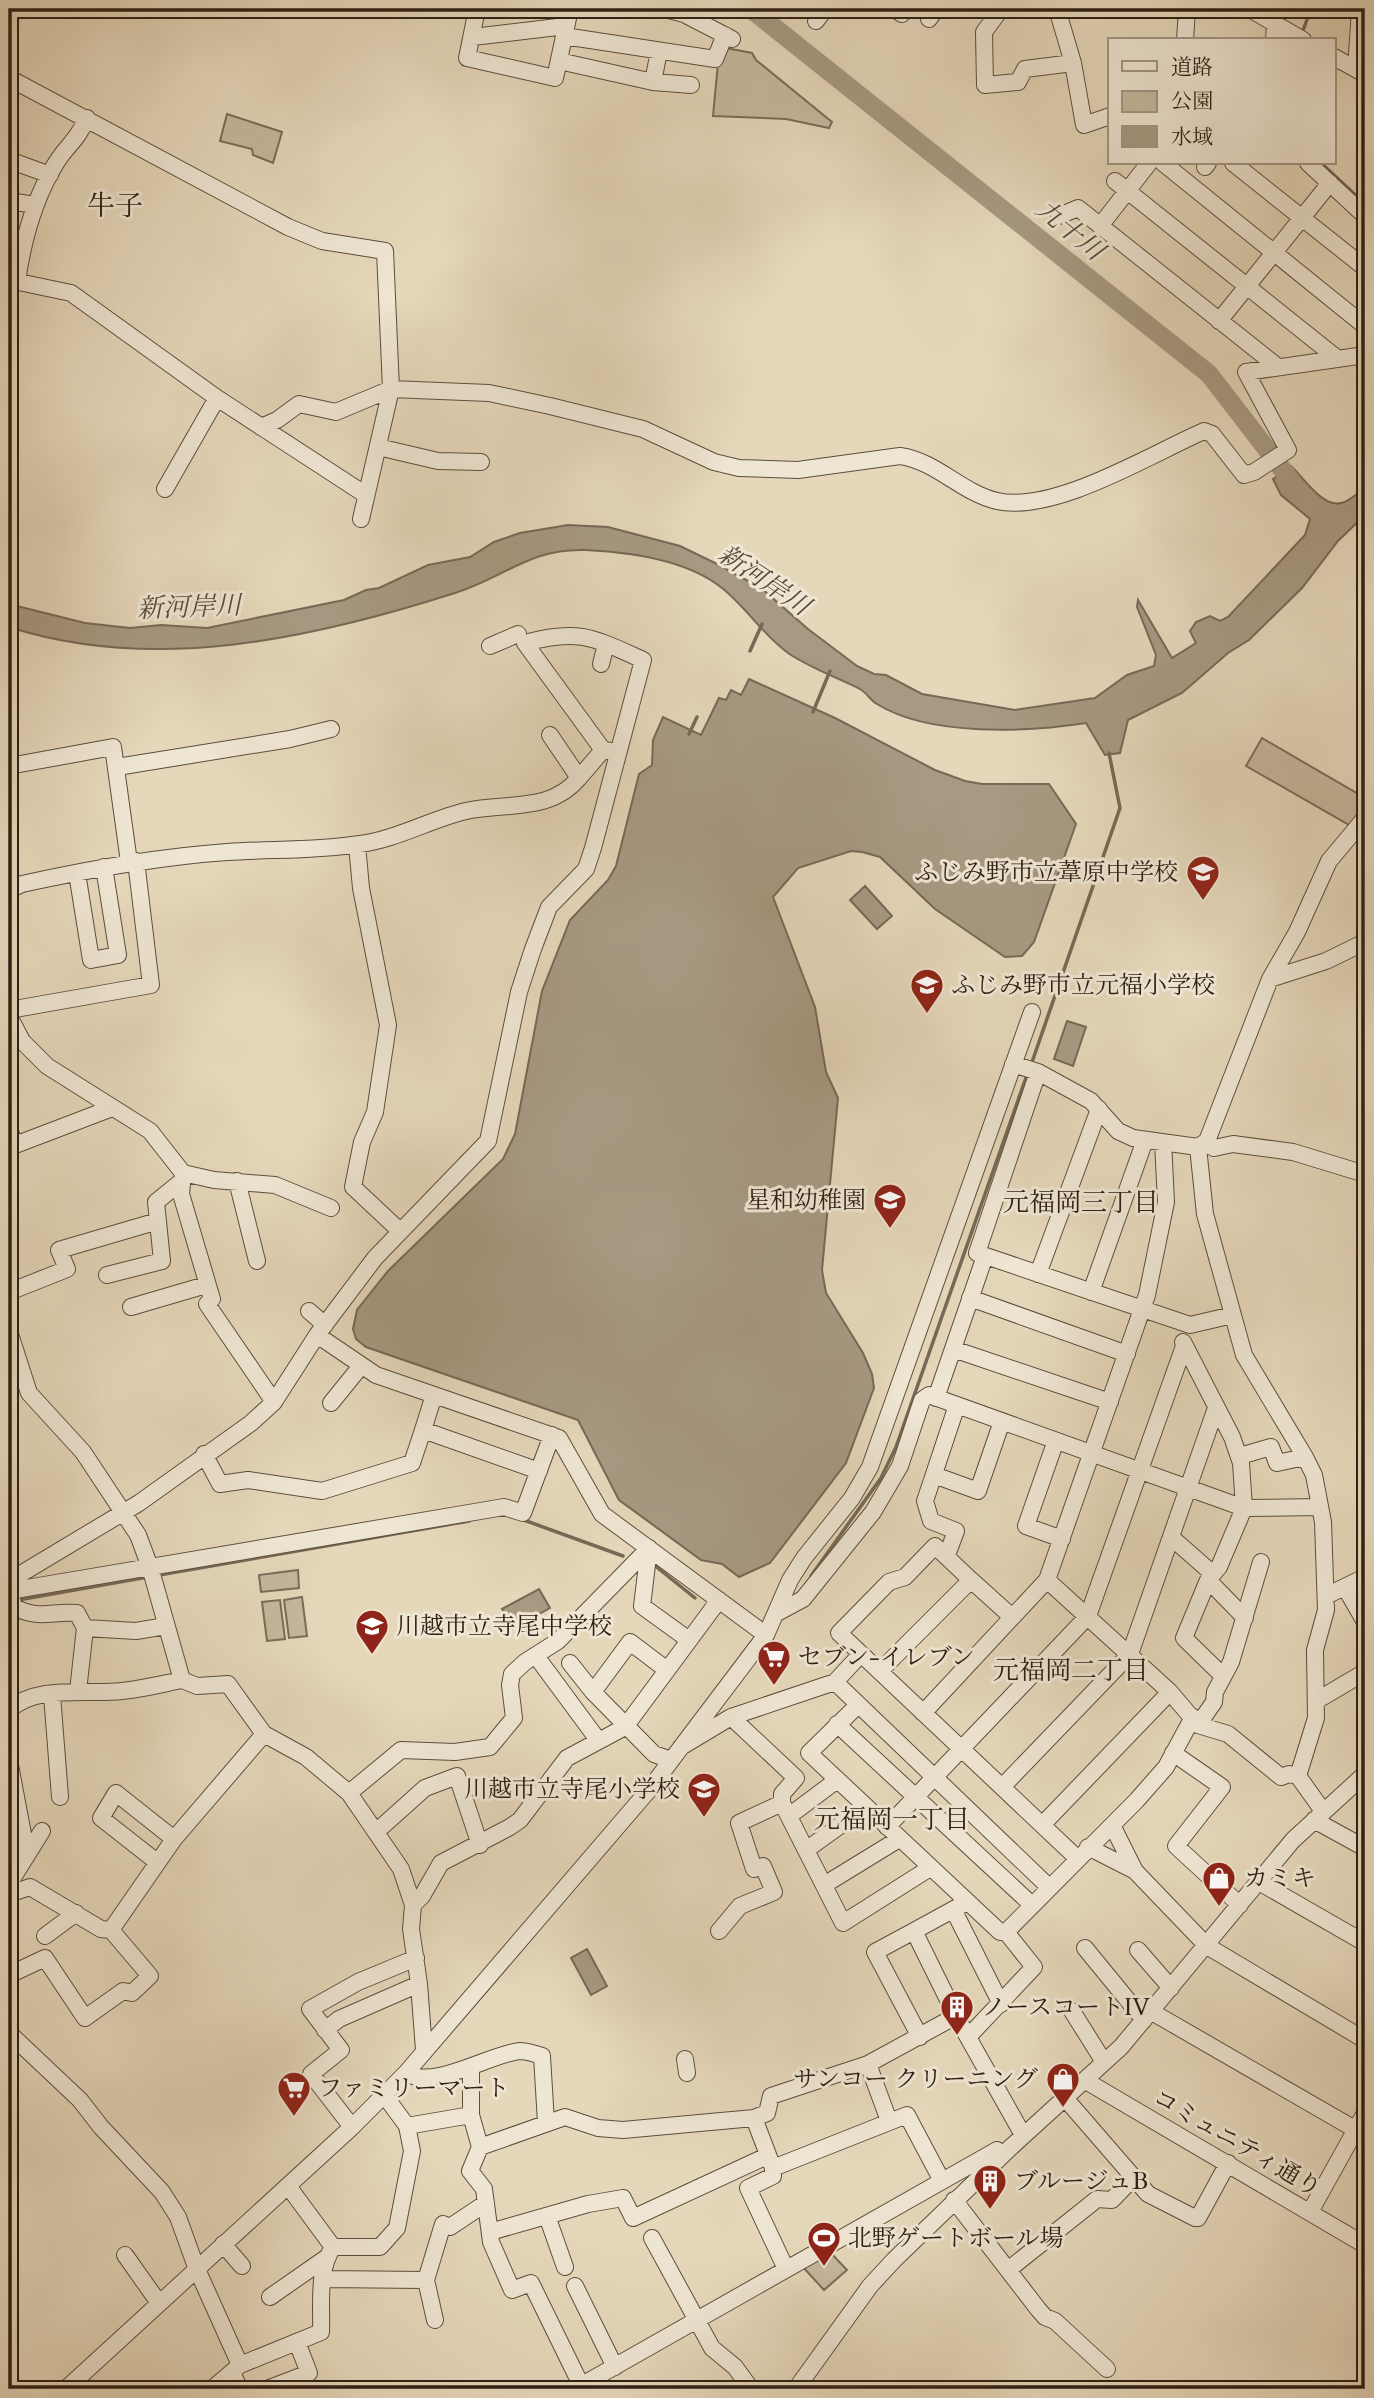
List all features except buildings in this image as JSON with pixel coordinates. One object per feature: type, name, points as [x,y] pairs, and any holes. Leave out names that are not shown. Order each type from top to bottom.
[{"type":"street","points":[[424,9],[432,9]]},
{"type":"street","points":[[477,9],[467,58],[555,78],[570,9]]},
{"type":"street","points":[[473,37],[565,31],[659,51],[715,59],[729,37],[684,15],[664,9]]},
{"type":"street","points":[[894,9],[902,15],[906,9]]},
{"type":"street","points":[[1001,9],[984,32],[985,85],[1018,82],[1025,69],[1073,63]]},
{"type":"street","points":[[1057,9],[1073,63],[1084,125],[1108,117]]},
{"type":"street","points":[[1185,38],[1187,9]]},
{"type":"street","points":[[1250,9],[1275,16],[1301,38]]},
{"type":"street","points":[[1336,58],[1360,72],[1360,9]]},
{"type":"street","points":[[1274,38],[1275,16]]},
{"type":"street","points":[[653,82],[659,51]]},
{"type":"street","points":[[559,61],[653,82],[691,85]]},
{"type":"street","points":[[9,78],[288,227],[322,241],[385,251],[391,389],[361,519]]},
{"type":"street","points":[[87,118],[77,141],[58,160],[42,196],[35,205],[13,281],[71,293],[217,398],[366,495]]},
{"type":"street","points":[[9,160],[50,175]]},
{"type":"street","points":[[1100,226],[1121,185],[1148,164]]},
{"type":"street","points":[[1164,164],[1365,326]]},
{"type":"street","points":[[1234,164],[1365,268]]},
{"type":"street","points":[[1309,164],[1365,216]]},
{"type":"street","points":[[1220,321],[1330,183]]},
{"type":"street","points":[[1121,185],[1338,359]]},
{"type":"street","points":[[9,201],[35,205]]},
{"type":"street","points":[[1059,216],[1078,208],[1278,367]]},
{"type":"street","points":[[261,427],[277,420],[299,404],[336,412],[391,389],[489,393],[643,429],[714,462],[739,468],[798,470],[878,457],[916,458],[982,496],[1013,503],[1086,486],[1204,431],[1212,434],[1244,475],[1288,450],[1246,372],[1365,355]]},
{"type":"street","points":[[165,489],[217,398]]},
{"type":"street","points":[[378,447],[438,461],[481,462]]},
{"type":"street","points":[[518,632],[611,751]]},
{"type":"street","points":[[9,1588],[123,1513],[251,1423],[274,1402],[321,1330],[363,1273],[488,1141],[519,992],[531,953],[549,907],[586,869],[611,751],[643,660],[606,644],[571,634],[518,632],[490,646]]},
{"type":"street","points":[[601,664],[606,644]]},
{"type":"street","points":[[117,767],[290,739],[331,729]]},
{"type":"street","points":[[550,735],[579,778]]},
{"type":"street","points":[[9,766],[113,747],[151,985],[9,1010]]},
{"type":"street","points":[[9,890],[22,884],[132,862],[226,852],[356,845],[388,839],[435,820],[468,811],[551,800],[567,792],[611,751]]},
{"type":"street","points":[[1365,818],[1329,861],[1297,932],[1270,979],[1201,1145],[1205,1214],[1244,1355],[1306,1457],[1314,1475],[1320,1507],[1326,1596],[1325,1624],[1315,1650],[1316,1718],[1298,1776],[1319,1815],[1365,1848]]},
{"type":"street","points":[[356,845],[360,888],[388,1025],[375,1112],[362,1142],[353,1187],[400,1231]]},
{"type":"street","points":[[76,873],[91,960],[118,955],[104,866]]},
{"type":"street","points":[[1270,979],[1326,961],[1365,942]]},
{"type":"street","points":[[66,2389],[385,2096],[537,1920],[675,1754],[766,1635],[804,1558],[852,1498],[870,1468],[1032,1012]]},
{"type":"street","points":[[9,1016],[22,1041],[47,1066],[150,1131],[183,1177],[181,1194],[212,1299],[207,1304],[274,1402]]},
{"type":"street","points":[[1013,1064],[1038,1072],[1091,1101],[1118,1131],[1144,1140],[1214,1148],[1233,1144],[1293,1152],[1365,1174]]},
{"type":"street","points":[[1038,1072],[978,1243],[977,1253],[1190,1325],[1233,1315]]},
{"type":"street","points":[[9,1129],[15,1145],[112,1108]]},
{"type":"street","points":[[1038,1274],[1093,1119],[1100,1109]]},
{"type":"street","points":[[1091,1292],[1144,1140]]},
{"type":"street","points":[[923,1713],[1047,1580],[1143,1309],[1166,1202],[1163,1142]]},
{"type":"street","points":[[107,1275],[162,1261],[156,1202],[183,1177],[275,1185],[331,1208]]},
{"type":"street","points":[[237,1181],[257,1261]]},
{"type":"street","points":[[9,1292],[66,1269],[60,1250],[158,1221]]},
{"type":"street","points":[[936,1398],[985,1256]]},
{"type":"street","points":[[131,1307],[206,1285]]},
{"type":"street","points":[[970,1298],[1127,1354]]},
{"type":"street","points":[[309,1311],[321,1330],[361,1366],[434,1395],[559,1438],[602,1514],[766,1635]]},
{"type":"street","points":[[1181,1322],[1184,1346],[1240,1456],[1244,1508],[1184,1638],[1223,1676]]},
{"type":"street","points":[[9,1331],[29,1393],[83,1452],[138,1535],[150,1567],[182,1680]]},
{"type":"street","points":[[887,1827],[1088,1616],[1184,1346]]},
{"type":"street","points":[[953,1349],[1110,1402]]},
{"type":"street","points":[[331,1403],[361,1366]]},
{"type":"street","points":[[204,1454],[220,1484],[248,1480],[322,1491],[412,1464],[434,1395]]},
{"type":"street","points":[[775,1614],[803,1599],[873,1512],[900,1466],[922,1400],[929,1395],[956,1408],[1244,1508],[1320,1507]]},
{"type":"street","points":[[947,1555],[963,1534],[931,1521],[925,1501],[956,1408]]},
{"type":"street","points":[[1003,1786],[1130,1654],[1216,1408]]},
{"type":"street","points":[[934,1475],[978,1491],[1001,1424]]},
{"type":"street","points":[[423,1430],[539,1471]]},
{"type":"street","points":[[9,1588],[504,1507],[523,1513],[552,1435]]},
{"type":"street","points":[[1055,1443],[1026,1526],[1062,1539]]},
{"type":"street","points":[[1240,1456],[1271,1447],[1277,1463],[1306,1457]]},
{"type":"street","points":[[1171,1537],[1245,1618]]},
{"type":"street","points":[[1012,1617],[935,1546],[905,1577],[889,1582],[839,1633],[1044,1825],[1083,1853],[1135,1871]]},
{"type":"street","points":[[649,1549],[642,1606],[689,1640]]},
{"type":"street","points":[[349,1793],[401,1750],[455,1752],[491,1746],[514,1718],[510,1685],[512,1674],[558,1641],[649,1549]]},
{"type":"street","points":[[961,1906],[1000,1932],[1006,1932],[1158,1776],[1195,1721],[1214,1702],[1231,1662],[1261,1562]]},
{"type":"street","points":[[1326,1596],[1346,1589],[1365,1577]]},
{"type":"street","points":[[880,1671],[971,1580]]},
{"type":"street","points":[[1047,1580],[1170,1692],[1195,1721],[1228,1734],[1280,1777],[1289,1774],[1298,1776]]},
{"type":"street","points":[[9,1588],[14,1606],[21,1611],[40,1616],[77,1613],[85,1628],[78,1691]]},
{"type":"street","points":[[1346,1589],[1365,1622]]},
{"type":"street","points":[[413,1905],[422,1896],[441,1863],[480,1845],[520,1820],[567,1758],[625,1727],[719,1600]]},
{"type":"street","points":[[85,1628],[136,1631],[166,1626]]},
{"type":"street","points":[[593,1692],[630,1642],[667,1670]]},
{"type":"street","points":[[570,1663],[625,1727],[654,1754],[675,1754],[731,1717],[835,1682],[861,1654]]},
{"type":"street","points":[[536,1656],[598,1740]]},
{"type":"street","points":[[1316,1701],[1365,1672]]},
{"type":"street","points":[[9,1710],[29,1699],[78,1691],[121,1691],[182,1680],[197,1686],[221,1682],[228,1684],[264,1734],[306,1758],[349,1793],[401,1870],[413,1905],[411,1929],[424,2049]]},
{"type":"street","points":[[835,1682],[856,1706],[933,1777],[1040,1895]]},
{"type":"street","points":[[1044,1825],[1170,1692]]},
{"type":"street","points":[[52,1695],[60,1797]]},
{"type":"street","points":[[856,1706],[809,1753],[930,1868],[961,1906],[1001,2004]]},
{"type":"street","points":[[731,1717],[796,1777],[782,1794],[785,1810],[843,1923],[930,1868]]},
{"type":"street","points":[[837,1724],[915,1796],[1040,1895]]},
{"type":"street","points":[[111,1930],[174,1839],[264,1734]]},
{"type":"street","points":[[1173,1753],[1222,1787],[1176,1846],[1240,1905]]},
{"type":"street","points":[[9,1760],[27,1855]]},
{"type":"street","points":[[796,2389],[870,2286],[954,2200],[1064,2097],[1086,2081],[1148,2016],[1293,1840],[1365,1774]]},
{"type":"street","points":[[376,1831],[425,1788],[457,1776],[480,1845]]},
{"type":"street","points":[[719,1931],[740,1906],[774,1892],[763,1866],[754,1869],[739,1823],[785,1810],[837,1780]]},
{"type":"street","points":[[157,1862],[100,1818],[116,1793],[174,1839]]},
{"type":"street","points":[[806,1850],[866,1807]]},
{"type":"street","points":[[1112,1825],[1135,1871],[1207,1947],[1365,2040]]},
{"type":"street","points":[[9,1884],[42,1831]]},
{"type":"street","points":[[824,1885],[900,1839]]},
{"type":"street","points":[[1259,1882],[1365,1943]]},
{"type":"street","points":[[9,1894],[30,1886],[101,1929],[111,1930],[150,1976],[132,1993],[123,1990],[85,2018],[45,1958],[9,1975]]},
{"type":"street","points":[[920,2038],[876,1952],[961,1906]]},
{"type":"street","points":[[45,1936],[76,1913]]},
{"type":"street","points":[[914,1931],[956,2016],[1023,2135]]},
{"type":"street","points":[[968,2037],[1034,1967],[1006,1932]]},
{"type":"street","points":[[1084,1948],[1148,2016],[1360,2132]]},
{"type":"street","points":[[1138,1950],[1171,1988]]},
{"type":"street","points":[[352,2127],[311,2074],[341,2050],[310,2010],[358,1982],[416,1958]]},
{"type":"street","points":[[325,2030],[339,2019],[419,1984]]},
{"type":"street","points":[[1072,2011],[1104,2062]]},
{"type":"street","points":[[480,2147],[545,2123],[572,2117],[598,2128],[624,2130],[754,2118],[767,2113],[771,2096],[868,2064],[956,2016]]},
{"type":"street","points":[[9,2033],[80,2100],[100,2127],[162,2192],[178,2217],[236,2369],[240,2389]]},
{"type":"street","points":[[406,2073],[413,2077],[447,2074],[522,2051],[542,2056],[545,2123]]},
{"type":"street","points":[[868,2064],[889,2121]]},
{"type":"street","points":[[471,2067],[471,2115],[480,2147],[470,2172],[484,2189],[490,2232],[512,2290],[531,2283],[578,2387],[696,2323],[1023,2135]]},
{"type":"street","name":"コミュニティ通り","points":[[1086,2081],[1365,2245]]},
{"type":"street","points":[[270,2297],[329,2253],[376,2249],[397,2228],[412,2151],[407,2126],[385,2096]]},
{"type":"street","points":[[1064,2097],[1148,2194],[1195,2218],[1198,2218],[1228,2164]]},
{"type":"street","points":[[1310,2212],[1360,2132],[1365,2113]]},
{"type":"street","points":[[407,2126],[471,2115]]},
{"type":"street","points":[[633,2218],[770,2162],[908,2115],[942,2181]]},
{"type":"street","points":[[754,2118],[773,2176],[748,2188],[786,2269]]},
{"type":"street","points":[[1008,2270],[1097,2199],[1112,2200],[1134,2177]]},
{"type":"street","points":[[212,2389],[236,2369],[320,2332],[322,2279],[329,2253],[288,2186]]},
{"type":"street","points":[[490,2232],[624,2198],[633,2218],[712,2348],[735,2367],[751,2389]]},
{"type":"street","points":[[954,2200],[1045,2317],[1055,2321],[1107,2369]]},
{"type":"street","points":[[435,2320],[426,2280],[443,2224],[450,2227],[486,2203]]},
{"type":"street","points":[[547,2216],[565,2267]]},
{"type":"street","points":[[223,2245],[242,2266]]},
{"type":"street","points":[[124,2255],[159,2303]]},
{"type":"street","points":[[322,2279],[426,2280]]},
{"type":"street","points":[[575,2286],[615,2367]]},
{"type":"street","points":[[267,2389],[309,2373],[297,2342]]},
{"type":"green space","points":[[726,48],[752,53],[756,60],[832,122],[829,128],[786,119],[713,116],[718,63]]},
{"type":"green space","points":[[227,114],[282,132],[273,163],[253,155],[252,149],[220,141]]},
{"type":"green space","points":[[1262,738],[1365,798],[1351,826],[1246,766]]},
{"type":"green space","points":[[298,1570],[299,1588],[261,1592],[259,1575]]},
{"type":"green space","points":[[302,1597],[307,1636],[289,1638],[284,1600]]},
{"type":"green space","points":[[280,1600],[285,1639],[267,1641],[262,1602]]},
{"type":"green space","name":"北野ゲートボール場","points":[[828,2250],[847,2270],[824,2290],[801,2265]]},
{"type":"water","points":[[1291,466],[1320,496],[1334,503],[1347,501],[1365,487],[1365,515],[1338,541],[1302,588],[1249,640],[1228,653],[1182,693],[1128,720],[1120,753],[1105,755],[1086,723],[1008,730],[979,729],[951,727],[899,715],[877,704],[860,689],[788,653],[731,596],[708,578],[675,564],[620,553],[585,550],[548,554],[472,587],[401,609],[290,636],[234,644],[177,649],[120,648],[64,641],[9,627],[9,604],[85,623],[130,628],[161,625],[207,628],[344,600],[366,590],[379,588],[428,565],[470,557],[494,542],[520,533],[568,525],[608,527],[680,546],[761,588],[808,629],[857,666],[874,674],[886,675],[922,694],[1015,710],[1095,698],[1127,675],[1154,666],[1156,655],[1137,607],[1138,600],[1172,658],[1196,643],[1190,631],[1196,622],[1210,616],[1220,621],[1228,617],[1305,535],[1310,519],[1281,495],[1273,479]]},
{"type":"water","points":[[749,679],[835,718],[935,770],[965,781],[982,784],[1049,784],[1076,824],[1034,942],[1022,956],[1005,957],[935,909],[880,857],[862,852],[851,851],[798,868],[773,897],[815,1007],[826,1072],[838,1098],[822,1270],[826,1293],[863,1353],[872,1374],[874,1388],[846,1463],[770,1563],[739,1577],[722,1564],[701,1560],[619,1500],[578,1420],[366,1347],[356,1339],[353,1329],[357,1310],[388,1271],[503,1159],[515,1134],[542,991],[570,920],[608,880],[616,866],[639,774],[652,765],[653,740],[663,717],[701,735],[719,698],[726,700],[731,690],[741,695]]},
{"type":"water","points":[[865,886],[892,916],[877,929],[850,900]]},
{"type":"water","points":[[1067,1021],[1086,1027],[1073,1066],[1054,1059]]},
{"type":"water","points":[[539,1589],[550,1608],[513,1629],[502,1609]]},
{"type":"water","points":[[587,1949],[607,1986],[591,1995],[571,1958]]},
{"type":"waterway","name":"九十川","points":[[751,9],[1209,374],[1299,491]]},
{"type":"waterway","points":[[1302,33],[1311,9]]},
{"type":"waterway","points":[[1322,164],[1365,204]]},
{"type":"waterway","points":[[750,651],[762,624]]},
{"type":"waterway","points":[[813,712],[830,671]]},
{"type":"waterway","points":[[689,734],[697,717]]},
{"type":"waterway","points":[[1031,1065],[1120,808],[1109,753]]},
{"type":"waterway","points":[[811,1576],[881,1478],[896,1447],[1028,1072]]},
{"type":"waterway","points":[[521,1519],[623,1556]]},
{"type":"waterway","points":[[159,1575],[469,1521]]},
{"type":"waterway","points":[[654,1565],[695,1598]]},
{"type":"waterway","points":[[18,1600],[148,1577]]},
{"type":"place","name":"ふじみ野市立葦原中学校","points":[[1203,902]]},
{"type":"place","name":"ふじみ野市立元福小学校","points":[[927,1015]]},
{"type":"place","name":"星和幼稚園","points":[[890,1230]]},
{"type":"place","name":"川越市立寺尾中学校","points":[[372,1656]]},
{"type":"place","name":"セブン-イレブン","points":[[774,1687]]},
{"type":"place","name":"川越市立寺尾小学校","points":[[704,1819]]},
{"type":"place","name":"カミキ","points":[[1219,1908]]},
{"type":"place","name":"ノースコートIV","points":[[957,2037]]},
{"type":"place","name":"サンコー クリーニング","points":[[1063,2109]]},
{"type":"place","name":"ファミリーマート","points":[[294,2118]]},
{"type":"place","name":"ブルージュB","points":[[990,2211]]},
{"type":"place","name":"北野ゲートボール場","points":[[824,2268]]},
{"type":"district","name":"牛子","points":[[115,206]]},
{"type":"district","name":"元福岡三丁目","points":[[1081,1202]]},
{"type":"district","name":"元福岡二丁目","points":[[1071,1670]]},
{"type":"district","name":"元福岡一丁目","points":[[892,1819]]},
{"type":"water label","name":"新河岸川","points":[[764,580]]},
{"type":"water label","name":"新河岸川","points":[[189,607]]}]
